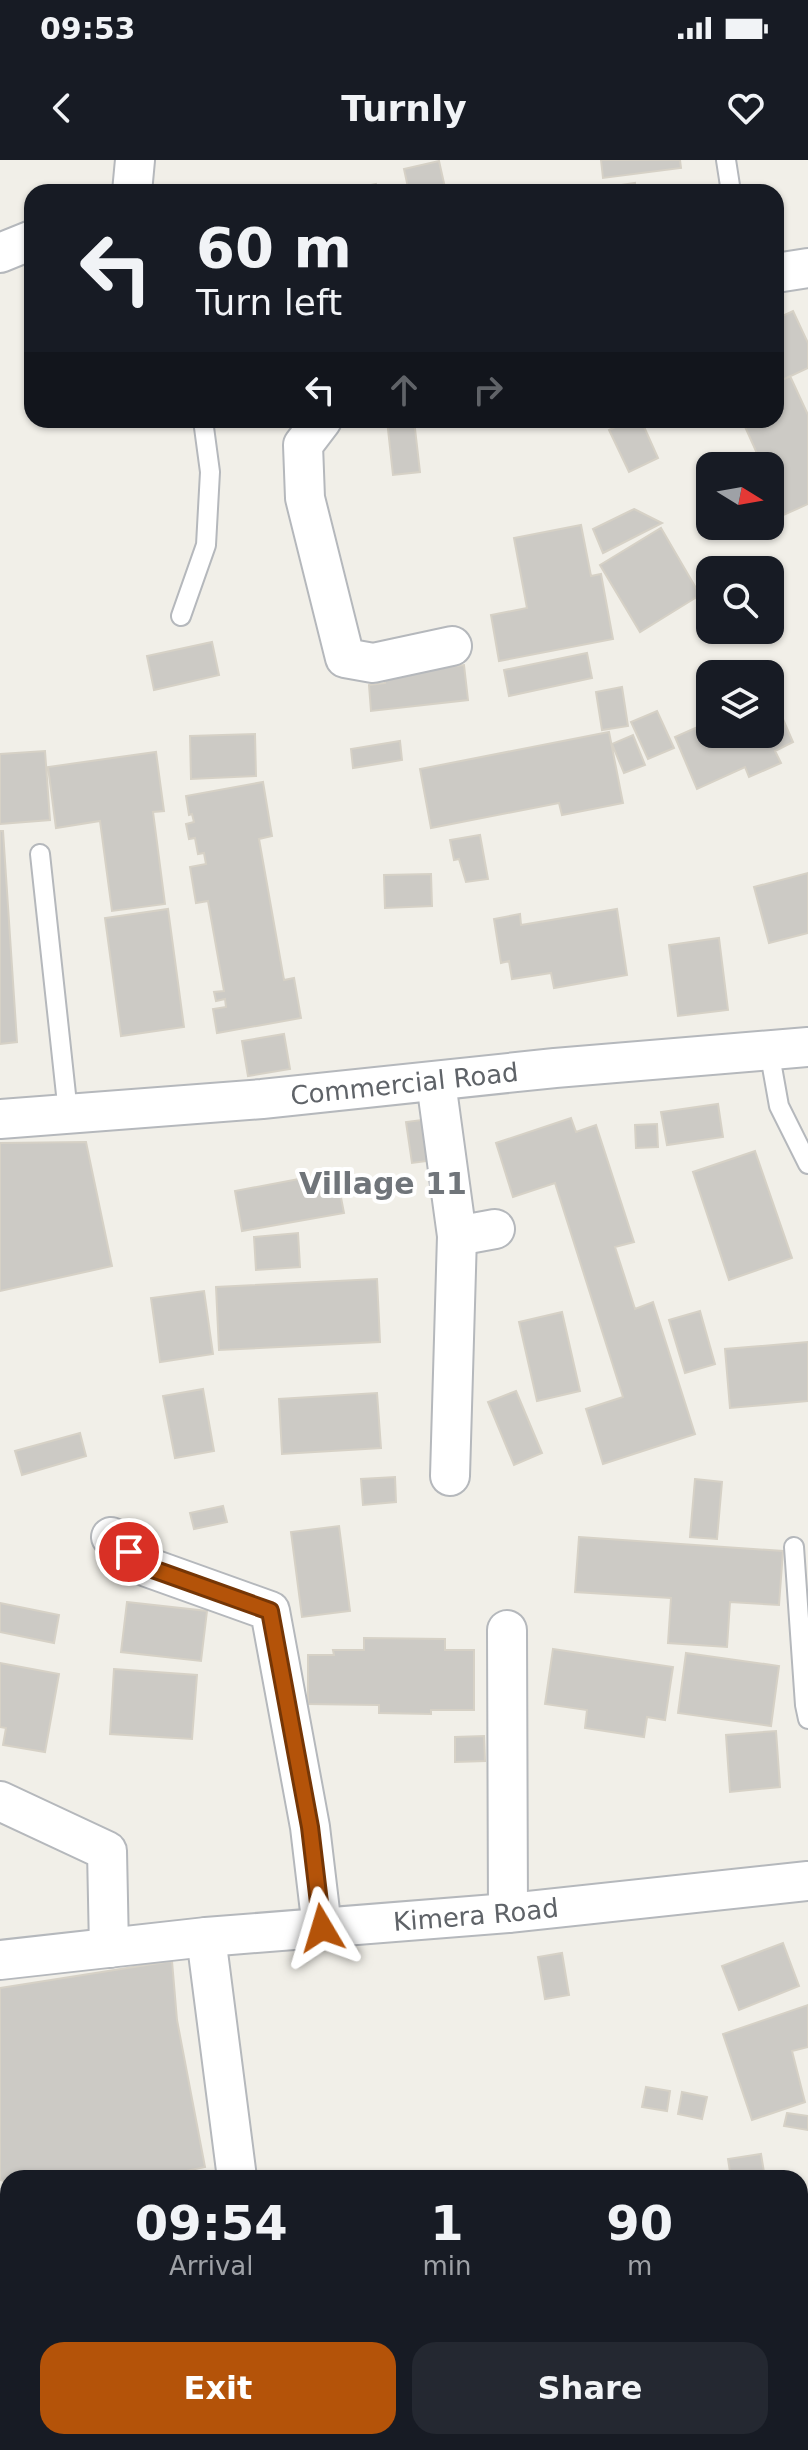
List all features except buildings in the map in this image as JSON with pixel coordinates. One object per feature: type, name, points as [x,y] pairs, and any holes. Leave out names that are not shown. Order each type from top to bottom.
[{"type":"street","points":[[133,184],[135,160]]},
{"type":"street","points":[[0,253],[24,243]]},
{"type":"street","points":[[784,272],[808,268]]},
{"type":"street","points":[[316,428],[303,445],[305,498],[345,658],[373,663],[452,646]]},
{"type":"street","name":"Commercial Road","points":[[0,1119],[262,1099],[555,1068],[808,1047]]},
{"type":"street","points":[[436,1082],[457,1236],[450,1476]]},
{"type":"street","points":[[457,1236],[495,1229]]},
{"type":"street","points":[[111,1537],[147,1567],[270,1611],[310,1827],[322,1928]]},
{"type":"street","points":[[507,1630],[508,1913]]},
{"type":"street","points":[[0,1801],[107,1851],[109,1948]]},
{"type":"street","name":"Kimera Road","points":[[0,1960],[206,1937],[508,1913],[808,1881]]},
{"type":"street","points":[[206,1937],[236,2170]]},
{"type":"lane","points":[[726,160],[730,184]]},
{"type":"lane","points":[[181,616],[206,545],[210,472],[204,428]]},
{"type":"lane","points":[[40,854],[68,1113]]},
{"type":"lane","points":[[769,1050],[779,1106],[808,1164]]},
{"type":"lane","points":[[794,1547],[808,1719]]},
{"type":"district","name":"Village 11","points":[[383,1184]]},
{"type":"route","points":[[129,1552],[147,1567],[270,1611],[310,1827],[322,1928]]}]
